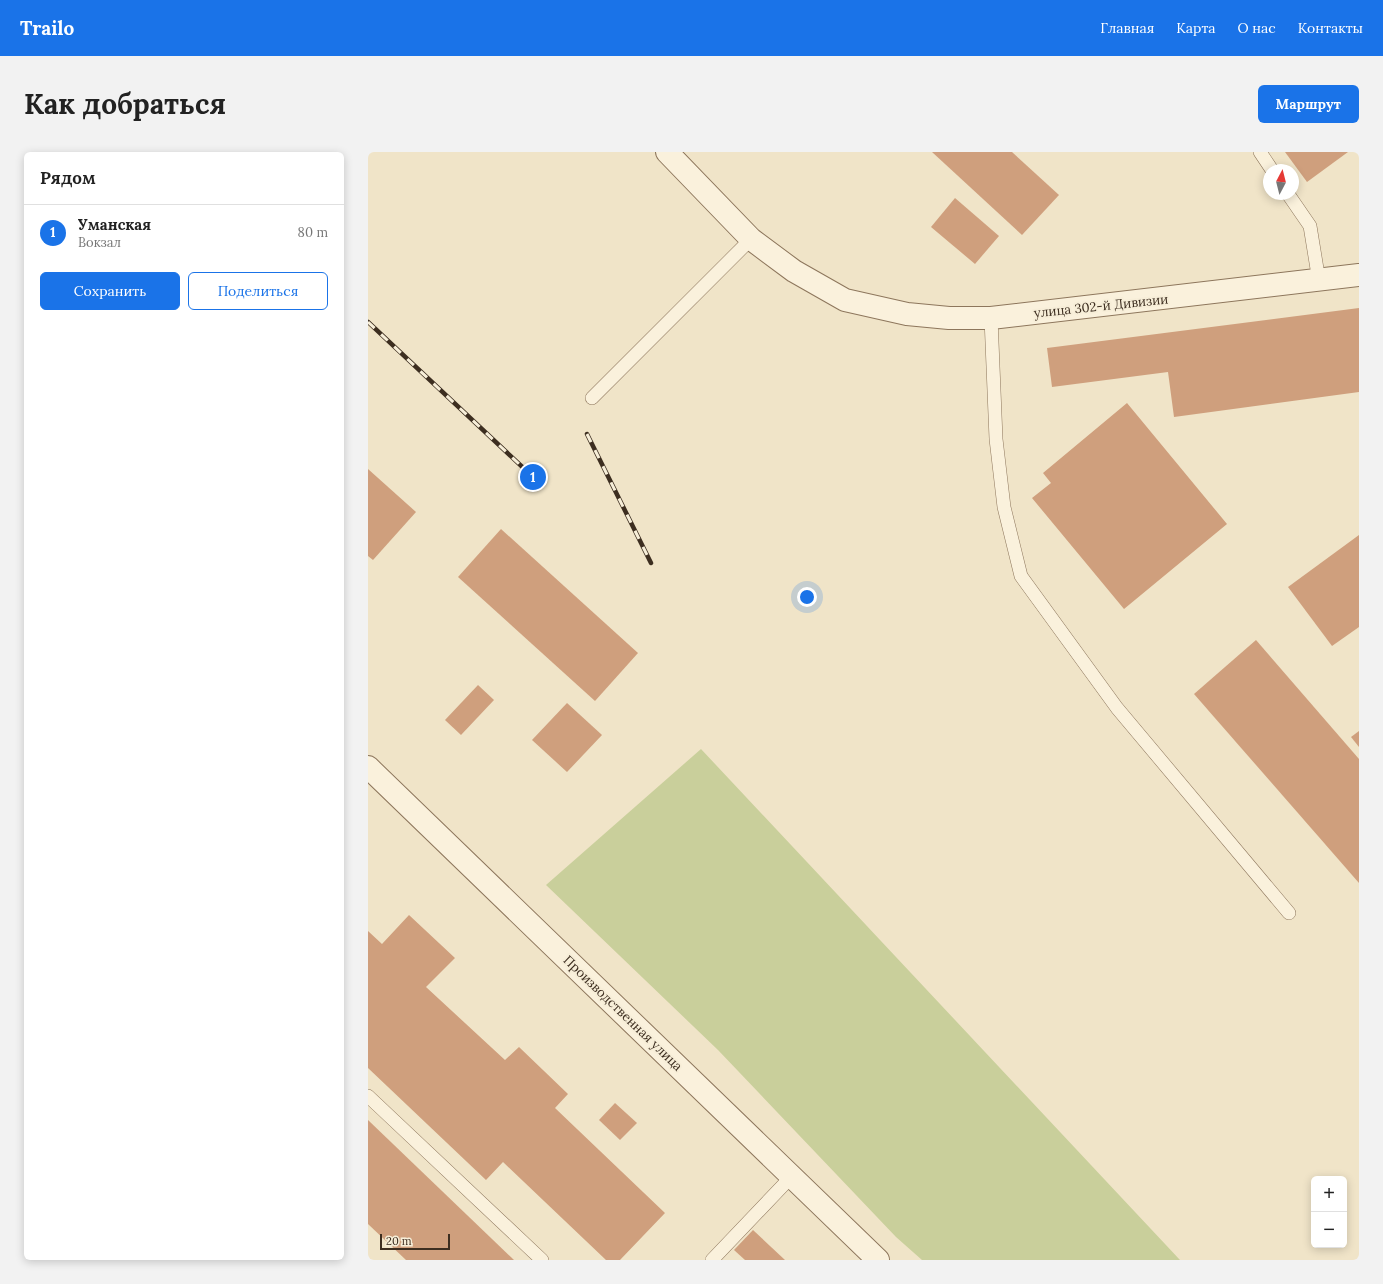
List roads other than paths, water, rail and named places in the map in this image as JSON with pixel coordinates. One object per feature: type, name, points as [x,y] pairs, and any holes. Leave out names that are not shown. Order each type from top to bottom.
[{"type":"street","name":"улица 302-й Дивизии","points":[[667,152],[751,238],[794,271],[845,300],[907,314],[949,318],[991,318],[1319,281],[1359,275]]},
{"type":"street","name":"Производственная улица","points":[[368,767],[878,1260]]},
{"type":"lane","points":[[1260,152],[1268,164]]},
{"type":"lane","points":[[1292,200],[1310,226],[1319,281]]},
{"type":"lane","points":[[592,398],[751,238]]},
{"type":"lane","points":[[991,318],[996,439],[1004,507],[1021,576],[1117,708],[1289,913]]},
{"type":"lane","points":[[368,1096],[542,1260]]},
{"type":"lane","points":[[712,1260],[792,1176]]},
{"type":"railway","points":[[368,322],[533,477]]},
{"type":"railway","points":[[587,434],[651,563]]},
{"type":"place","name":"Уманская","points":[[533,477]]}]
